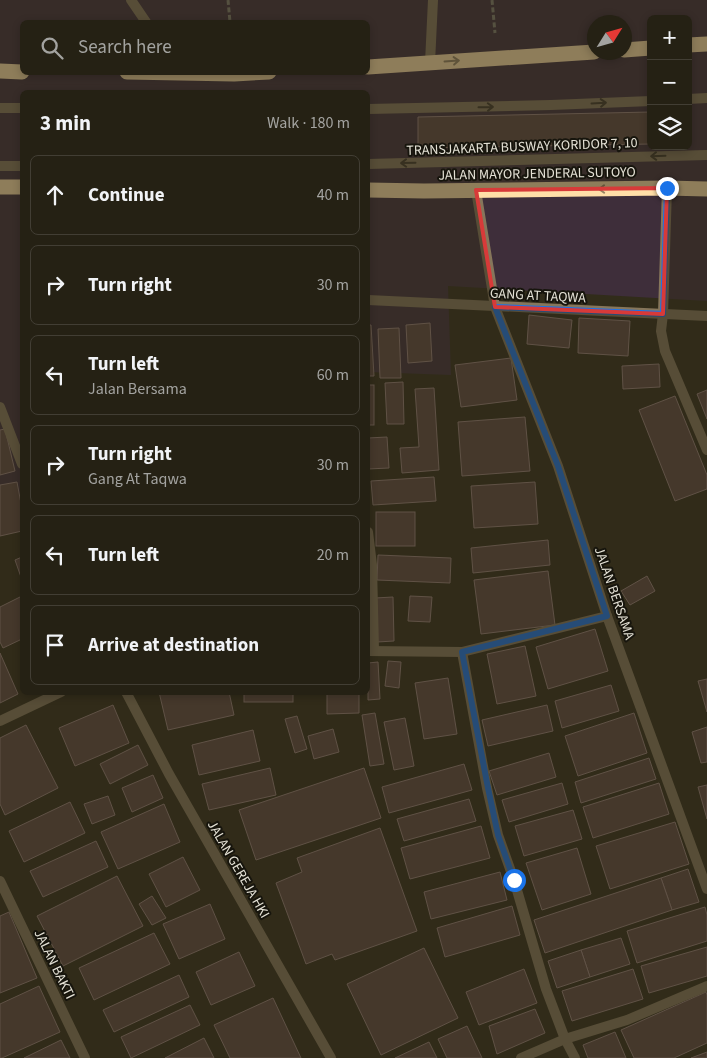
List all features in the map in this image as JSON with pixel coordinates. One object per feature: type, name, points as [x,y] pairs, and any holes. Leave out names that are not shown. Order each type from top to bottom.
[{"type":"highway","points":[[692,45],[707,44]]},
{"type":"highway","points":[[632,49],[647,48]]},
{"type":"highway","points":[[370,67],[587,52]]},
{"type":"highway","points":[[0,71],[20,72]]},
{"type":"highway","points":[[0,187],[20,187]]},
{"type":"highway","name":"JALAN MAYOR JENDERAL SUTOYO","points":[[370,190],[707,189]]},
{"type":"street","points":[[131,0],[145,20]]},
{"type":"street","points":[[430,63],[433,0]]},
{"type":"street","points":[[692,99],[707,98]]},
{"type":"street","points":[[370,109],[551,105],[647,100]]},
{"type":"street","points":[[0,108],[20,108]]},
{"type":"street","name":"TRANSJAKARTA BUSWAY KORIDOR 7, 10","points":[[370,164],[707,155]]},
{"type":"street","points":[[0,166],[20,166]]},
{"type":"street","points":[[667,188],[661,331],[665,351],[707,450]]},
{"type":"street","name":"JALAN BERSAMA","points":[[476,190],[495,307],[558,466],[607,616],[707,889]]},
{"type":"street","name":"GANG AT TAQWA","points":[[370,300],[707,316]]},
{"type":"street","points":[[0,407],[20,459]]},
{"type":"street","points":[[370,548],[372,565],[371,651],[462,652],[607,616]]},
{"type":"street","points":[[462,652],[498,835],[514,880],[546,989],[565,1039],[575,1058]]},
{"type":"street","points":[[0,721],[55,695]]},
{"type":"street","name":"JALAN GEREJA HKI","points":[[128,695],[169,774],[331,1058]]},
{"type":"street","name":"JALAN BAKTI","points":[[0,881],[85,1058]]},
{"type":"street","points":[[521,1058],[565,1039],[627,1020],[707,986]]},
{"type":"path","points":[[228,0],[230,20]]},
{"type":"path","points":[[492,0],[497,58]]},
{"type":"highlighted area","points":[[667,188],[663,314],[495,307],[476,190]]},
{"type":"shaded area","points":[[0,0],[707,0],[707,301],[448,286],[451,375],[370,372],[370,90],[20,90],[20,531],[0,536]]},
{"type":"building","points":[[647,112],[647,144],[418,148],[418,117]]},
{"type":"building","points":[[529,315],[572,320],[569,348],[527,344]]},
{"type":"building","points":[[579,318],[630,321],[628,356],[578,353]]},
{"type":"building","points":[[430,323],[432,361],[408,363],[406,325]]},
{"type":"building","points":[[370,325],[371,325],[374,376],[370,376]]},
{"type":"building","points":[[399,328],[401,378],[380,378],[378,329]]},
{"type":"building","points":[[511,358],[517,400],[461,407],[455,365]]},
{"type":"building","points":[[659,364],[660,387],[623,389],[622,366]]},
{"type":"building","points":[[403,382],[404,424],[387,424],[385,383]]},
{"type":"building","points":[[370,385],[374,385],[374,425],[370,425]]},
{"type":"building","points":[[434,388],[439,470],[402,473],[400,448],[419,447],[415,389]]},
{"type":"building","points":[[707,390],[707,419],[697,394]]},
{"type":"building","points":[[675,396],[707,475],[707,489],[675,501],[639,410]]},
{"type":"building","points":[[525,417],[530,471],[462,476],[458,422]]},
{"type":"building","points":[[5,429],[15,471],[0,475],[0,430]]},
{"type":"building","points":[[387,437],[389,468],[370,469],[370,438]]},
{"type":"building","points":[[434,477],[436,501],[373,505],[371,481]]},
{"type":"building","points":[[17,482],[20,498],[20,531],[0,536],[0,485]]},
{"type":"building","points":[[535,482],[538,524],[474,528],[471,486]]},
{"type":"building","points":[[376,512],[415,512],[415,546],[376,546]]},
{"type":"building","points":[[548,540],[550,565],[473,573],[471,548]]},
{"type":"building","points":[[378,555],[451,558],[450,583],[377,580]]},
{"type":"building","points":[[20,558],[20,574],[15,560]]},
{"type":"building","points":[[548,571],[555,625],[481,634],[474,580]]},
{"type":"building","points":[[647,576],[655,591],[630,605],[621,591]]},
{"type":"building","points":[[410,596],[432,597],[430,622],[408,621]]},
{"type":"building","points":[[20,597],[20,640],[3,648],[0,642],[0,607]]},
{"type":"building","points":[[393,597],[394,641],[377,642],[375,598]]},
{"type":"building","points":[[595,629],[608,671],[548,689],[536,647]]},
{"type":"building","points":[[525,646],[536,696],[497,704],[487,654]]},
{"type":"building","points":[[0,653],[18,694],[0,703]]},
{"type":"building","points":[[388,661],[401,662],[399,688],[385,686]]},
{"type":"building","points":[[378,662],[380,699],[368,700],[368,695],[370,695],[370,663]]},
{"type":"building","points":[[448,678],[457,734],[424,739],[415,683]]},
{"type":"building","points":[[707,679],[707,712],[698,681]]},
{"type":"building","points":[[611,685],[619,711],[562,728],[555,701]]},
{"type":"building","points":[[160,695],[230,695],[234,715],[168,730]]},
{"type":"building","points":[[244,695],[293,695],[293,702],[244,702]]},
{"type":"building","points":[[327,695],[359,695],[359,713],[327,714]]},
{"type":"building","points":[[113,705],[129,743],[75,766],[59,728]]},
{"type":"building","points":[[547,705],[553,731],[488,746],[482,720]]},
{"type":"building","points":[[375,713],[384,764],[370,766],[362,715]]},
{"type":"building","points":[[634,713],[647,753],[578,776],[565,736]]},
{"type":"building","points":[[297,716],[307,749],[295,753],[285,719]]},
{"type":"building","points":[[405,718],[414,766],[394,770],[384,722]]},
{"type":"building","points":[[26,725],[58,788],[5,815],[0,804],[0,738]]},
{"type":"building","points":[[707,727],[707,762],[701,763],[692,732]]},
{"type":"building","points":[[333,729],[339,752],[314,759],[308,736]]},
{"type":"building","points":[[253,730],[260,761],[199,775],[192,745]]},
{"type":"building","points":[[138,745],[148,765],[110,784],[100,764]]},
{"type":"building","points":[[549,753],[556,777],[497,795],[489,771]]},
{"type":"building","points":[[649,758],[656,779],[581,803],[575,782]]},
{"type":"building","points":[[464,764],[472,790],[389,813],[382,787]]},
{"type":"building","points":[[270,768],[276,795],[209,810],[202,784]]},
{"type":"building","points":[[364,768],[381,818],[256,860],[239,810]]},
{"type":"building","points":[[153,775],[163,798],[132,812],[122,788]]},
{"type":"building","points":[[562,783],[568,804],[509,822],[502,800]]},
{"type":"building","points":[[659,783],[669,814],[593,838],[583,807]]},
{"type":"building","points":[[707,785],[707,819],[698,787]]},
{"type":"building","points":[[108,796],[115,815],[92,824],[84,804]]},
{"type":"building","points":[[469,799],[476,821],[404,841],[397,819]]},
{"type":"building","points":[[70,802],[85,833],[24,862],[9,831]]},
{"type":"building","points":[[164,804],[180,842],[118,869],[101,832]]},
{"type":"building","points":[[573,810],[582,839],[524,856],[515,826]]},
{"type":"building","points":[[675,822],[689,864],[610,889],[596,846]]},
{"type":"building","points":[[481,826],[490,858],[410,879],[401,848]]},
{"type":"building","points":[[380,828],[417,931],[335,960],[332,954],[306,964],[276,883],[302,872],[297,858]]},
{"type":"building","points":[[96,841],[108,867],[43,897],[30,871]]},
{"type":"building","points":[[577,848],[591,894],[542,910],[526,863]]},
{"type":"building","points":[[183,857],[200,890],[166,907],[149,874]]},
{"type":"building","points":[[688,869],[699,902],[672,910],[661,878]]},
{"type":"building","points":[[500,872],[507,900],[431,919],[424,892]]},
{"type":"building","points":[[117,876],[143,926],[63,966],[37,916]]},
{"type":"building","points":[[661,878],[672,910],[545,953],[534,920]]},
{"type":"building","points":[[152,896],[166,918],[152,925],[139,904]]},
{"type":"building","points":[[210,904],[225,939],[179,959],[163,924]]},
{"type":"building","points":[[512,906],[520,935],[445,957],[437,928]]},
{"type":"building","points":[[705,907],[707,915],[707,941],[637,963],[627,931]]},
{"type":"building","points":[[9,912],[37,978],[0,993],[0,916]]},
{"type":"building","points":[[154,933],[170,964],[94,1000],[79,968]]},
{"type":"building","points":[[621,938],[630,964],[590,977],[581,950]]},
{"type":"building","points":[[707,947],[707,976],[649,993],[641,966]]},
{"type":"building","points":[[424,948],[458,1018],[381,1055],[347,984]]},
{"type":"building","points":[[581,950],[590,977],[557,988],[548,961]]},
{"type":"building","points":[[239,952],[255,986],[211,1005],[196,972]]},
{"type":"building","points":[[524,969],[537,1003],[479,1025],[466,992]]},
{"type":"building","points":[[633,969],[643,999],[572,1021],[562,991]]},
{"type":"building","points":[[179,975],[189,997],[114,1032],[103,1010]]},
{"type":"building","points":[[39,986],[60,1032],[0,1058],[0,1004]]},
{"type":"building","points":[[706,992],[707,1043],[674,1058],[634,1058],[621,1030]]},
{"type":"building","points":[[273,998],[301,1058],[230,1058],[214,1025]]},
{"type":"building","points":[[190,1005],[200,1025],[131,1058],[121,1037]]},
{"type":"building","points":[[535,1009],[545,1033],[497,1054],[489,1026]]},
{"type":"building","points":[[467,1026],[482,1058],[447,1058],[438,1039]]},
{"type":"building","points":[[615,1032],[626,1058],[588,1058],[583,1045]]},
{"type":"building","points":[[204,1038],[214,1058],[165,1058]]},
{"type":"building","points":[[61,1040],[70,1058],[24,1058]]},
{"type":"building","points":[[429,1042],[437,1058],[395,1058]]},
{"type":"building","points":[[707,1052],[707,1058],[691,1058]]},
{"type":"route","points":[[514,880],[498,835],[462,652],[607,616],[558,466],[495,307],[663,314],[667,188]]}]
